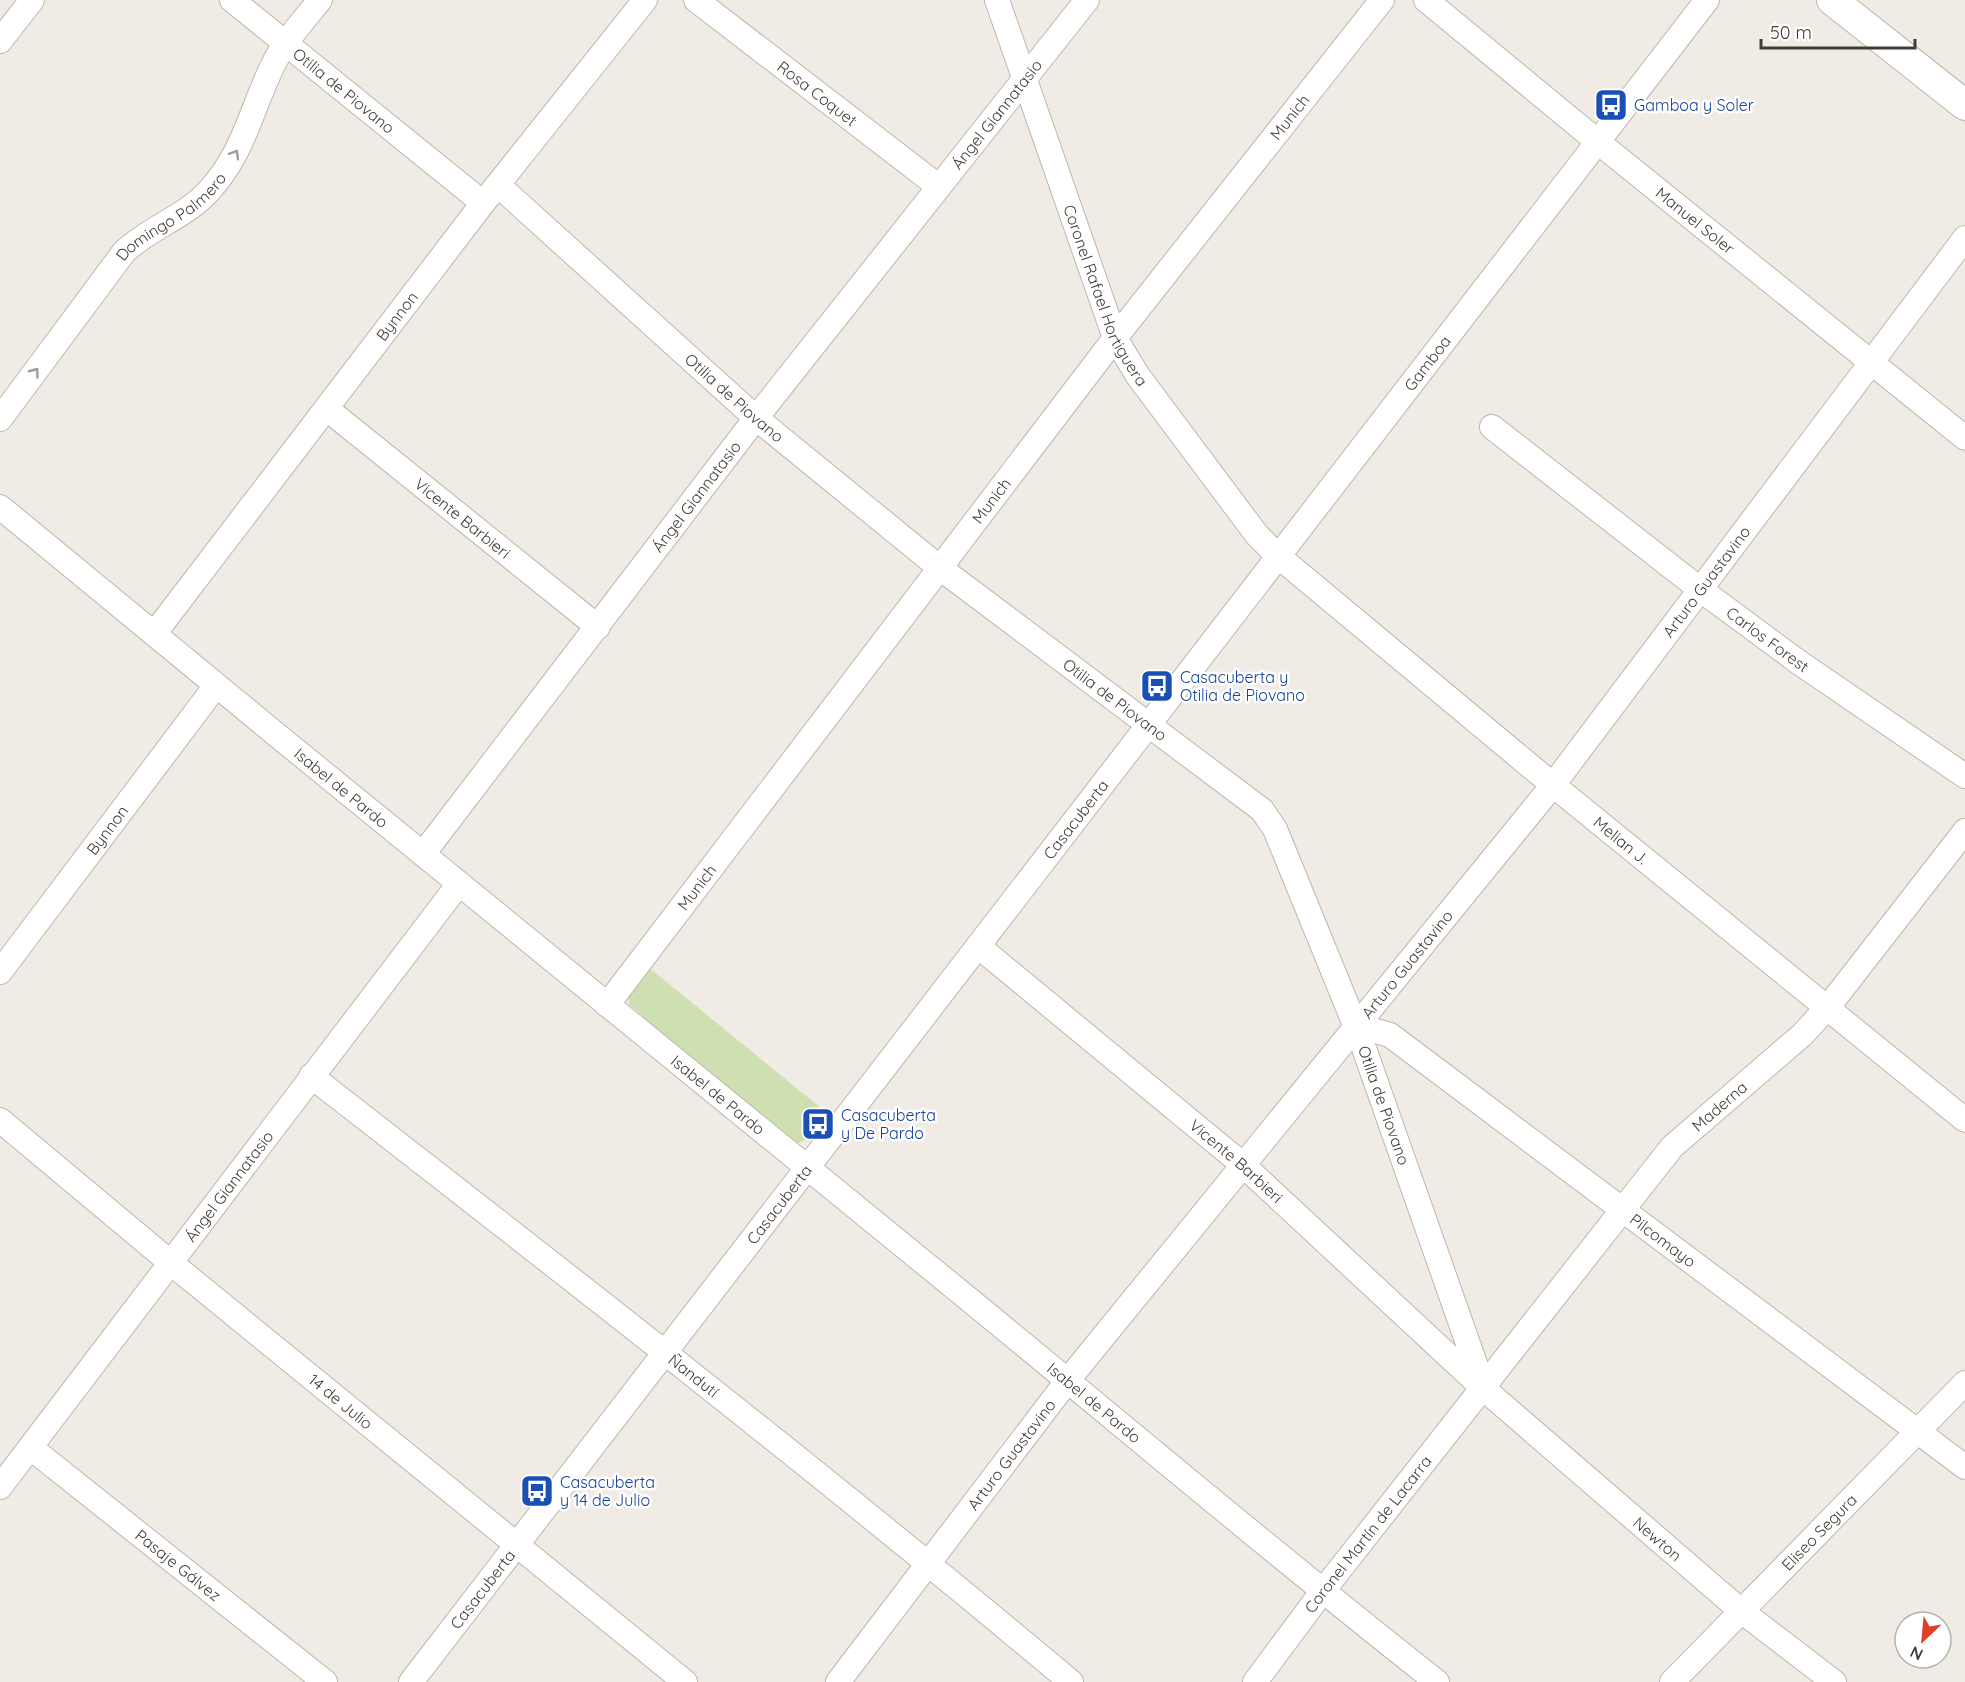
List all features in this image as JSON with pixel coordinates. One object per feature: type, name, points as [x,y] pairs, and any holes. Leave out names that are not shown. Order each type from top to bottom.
[{"type":"street","points":[[0,41],[32,0]]},
{"type":"street","name":"Otilia de Piovano","points":[[232,0],[286,43],[490,194],[756,418],[940,568],[1147,726],[1262,810],[1275,829],[1355,1025],[1484,1389]]},
{"type":"street","name":"Domingo Palmero","points":[[0,419],[124,252],[139,237],[190,208],[207,193],[233,158],[248,131],[272,67],[286,43],[320,0]]},
{"type":"street","name":"Bynnon","points":[[153,634],[327,410],[490,194],[645,0]]},
{"type":"street","name":"Rosa Coquet","points":[[696,0],[938,186]]},
{"type":"street","name":"Coronel Rafael Hortiguera","points":[[997,0],[1026,77],[1115,338],[1138,376],[1257,535],[1278,556]]},
{"type":"street","name":"Ángel Giannatasio","points":[[423,854],[756,418],[1087,0]]},
{"type":"street","name":"Munich","points":[[607,1005],[1115,338],[1382,0]]},
{"type":"street","name":"Manuel Soler","points":[[1426,0],[1965,438]]},
{"type":"street","name":"Gamboa","points":[[1147,726],[1707,0]]},
{"type":"street","points":[[1832,0],[1965,105]]},
{"type":"street","name":"Arturo Guastavino","points":[[838,1682],[1068,1380],[1355,1025],[1553,785],[1874,362],[1965,238]]},
{"type":"street","name":"Vicente Barbieri","points":[[327,410],[598,627]]},
{"type":"street","name":"Carlos Forest","points":[[1492,426],[1701,590],[1797,661],[1965,776]]},
{"type":"street","name":"Isabel de Pardo","points":[[0,507],[215,687],[1068,1380],[1322,1592],[1437,1682]]},
{"type":"street","name":"Melian J.","points":[[1278,556],[1553,785],[1965,1120]]},
{"type":"street","name":"Bynnon","points":[[0,972],[215,687]]},
{"type":"street","name":"Casacuberta","points":[[411,1682],[1147,726]]},
{"type":"street","name":"Maderna","points":[[1484,1389],[1672,1147],[1802,1035],[1828,1007],[1965,831]]},
{"type":"street","name":"Ángel Giannatasio","points":[[0,1487],[458,885]]},
{"type":"street","name":"Vicente Barbieri","points":[[978,946],[1242,1164],[1484,1389]]},
{"type":"street","name":"Pilcomayo","points":[[1355,1025],[1390,1035],[1965,1467]]},
{"type":"street","name":"Ñandutí","points":[[311,1076],[666,1352],[928,1562],[1071,1682]]},
{"type":"street","name":"14 de Julio","points":[[0,1120],[171,1263],[685,1682]]},
{"type":"street","name":"Eliseo Segura","points":[[1672,1682],[1740,1610],[1965,1383]]},
{"type":"street","name":"Coronel Martín de Lacarra","points":[[1255,1682],[1322,1592],[1484,1389]]},
{"type":"street","name":"Newton","points":[[1484,1389],[1740,1610],[1834,1682]]},
{"type":"street","name":"Pasaje Gálvez","points":[[31,1448],[326,1682]]},
{"type":"green space","points":[[647,966],[827,1113],[805,1140],[792,1146],[784,1141],[629,1004],[628,993]]},
{"type":"place","name":"Gamboa y Soler","points":[[1611,105]]},
{"type":"place","name":"Casacuberta y Otilia de Piovano","points":[[1157,686]]},
{"type":"place","name":"Casacuberta y De Pardo","points":[[818,1124]]},
{"type":"place","name":"Casacuberta y 14 de Julio","points":[[537,1491]]}]
